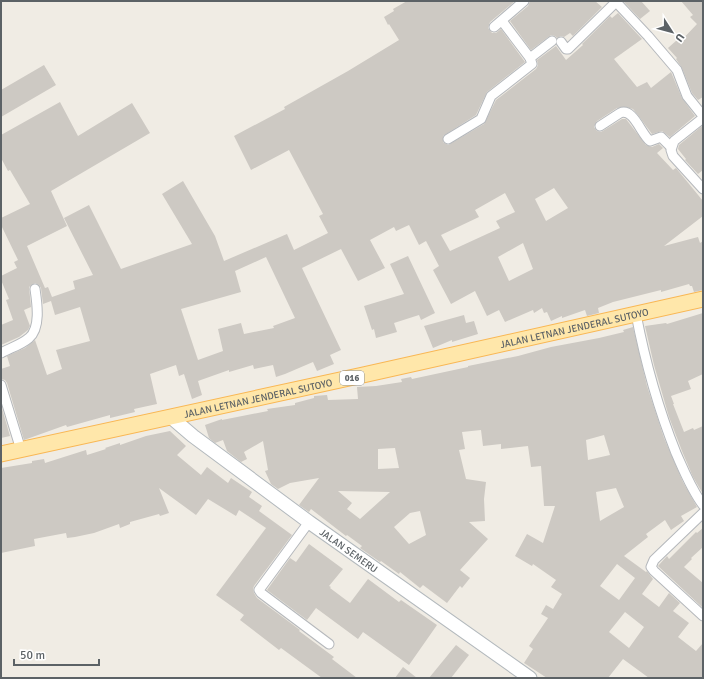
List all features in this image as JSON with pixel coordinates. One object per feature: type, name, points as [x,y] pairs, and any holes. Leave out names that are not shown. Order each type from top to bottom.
[{"type":"main road","name":"JALAN LETNAN JENDERAL SUTOYO","points":[[1,454],[172,418],[703,299]]},
{"type":"street","points":[[448,139],[481,119],[491,96],[531,66],[532,64],[530,58],[498,24],[524,1]]},
{"type":"street","points":[[530,58],[556,41],[568,49],[616,2],[677,70],[687,96],[703,117],[674,141],[671,147],[673,156],[703,189]]},
{"type":"street","points":[[600,126],[623,111],[628,112],[632,115],[646,138],[650,141],[661,137],[671,147]]},
{"type":"street","points":[[1,353],[28,339],[34,332],[36,313],[35,289]]},
{"type":"street","points":[[636,314],[647,366],[666,429],[687,478],[703,505]]},
{"type":"street","points":[[1,385],[21,450]]},
{"type":"street","name":"JALAN SEMERU","points":[[172,418],[309,522],[530,678]]},
{"type":"street","points":[[703,513],[654,560],[651,566],[654,571],[703,616]]},
{"type":"street","points":[[309,522],[259,590],[260,593],[330,644]]},
{"type":"building","points":[[407,1],[515,1],[490,22],[488,28],[492,33],[496,33],[501,29],[525,62],[487,92],[476,115],[443,136],[443,142],[448,145],[484,124],[496,100],[536,69],[538,65],[537,60],[556,46],[566,60],[583,45],[582,44],[610,16],[612,18],[618,13],[642,39],[614,59],[637,87],[647,82],[651,88],[671,72],[682,98],[695,116],[670,137],[662,131],[652,134],[633,109],[626,107],[617,108],[597,121],[594,127],[597,131],[601,132],[622,119],[626,119],[646,145],[652,147],[659,144],[663,148],[657,153],[673,170],[676,168],[703,201],[703,216],[664,246],[698,237],[700,243],[703,241],[703,290],[694,292],[692,286],[689,284],[661,292],[661,290],[613,302],[598,308],[599,313],[587,316],[585,310],[562,318],[562,316],[551,321],[547,312],[544,313],[542,308],[534,313],[533,310],[505,322],[499,310],[487,316],[475,291],[451,304],[433,270],[439,266],[426,241],[419,245],[409,225],[396,231],[394,227],[370,240],[385,268],[358,281],[341,249],[302,268],[341,350],[330,355],[334,364],[317,371],[313,362],[276,377],[273,365],[254,369],[253,365],[229,372],[229,370],[198,381],[202,395],[192,399],[184,374],[179,376],[176,365],[150,374],[157,404],[134,409],[135,412],[110,418],[110,415],[67,427],[66,425],[24,440],[7,383],[5,380],[1,379],[1,369],[10,366],[7,356],[25,348],[35,340],[47,375],[62,369],[56,350],[90,341],[80,307],[55,315],[51,301],[43,304],[41,288],[35,283],[29,287],[31,307],[24,310],[30,326],[28,330],[19,337],[1,345],[1,325],[13,320],[6,300],[9,299],[1,280],[1,276],[17,268],[14,262],[18,260],[1,225],[1,218],[30,204],[10,170],[8,171],[1,158],[1,135],[60,102],[78,136],[132,103],[150,133],[51,191],[67,226],[27,246],[45,288],[48,287],[52,297],[75,289],[73,281],[93,275],[64,218],[89,205],[121,269],[192,244],[162,194],[183,181],[215,236],[224,261],[287,234],[294,250],[328,233],[319,216],[323,214],[289,150],[251,170],[234,136],[285,109],[284,107],[399,40],[384,17],[394,11],[393,9]],"holes":[[[554,188],[568,208],[546,221],[535,199]],[[505,193],[515,212],[496,221],[500,228],[450,251],[441,235],[479,217],[475,210]],[[523,243],[533,269],[509,281],[498,257]],[[266,257],[295,318],[273,326],[274,328],[244,334],[241,323],[218,329],[223,351],[198,360],[181,309],[241,292],[235,271]]]},
{"type":"building","points":[[530,1],[595,1],[602,7],[573,36],[570,33],[564,37],[561,36],[557,38],[551,35],[531,50],[510,21],[528,6]]},
{"type":"building","points":[[623,1],[641,1],[650,11],[640,19]]},
{"type":"building","points":[[681,1],[703,1],[703,97],[698,100],[692,93],[682,68],[676,59],[677,58],[668,48],[677,40],[679,43],[697,24],[690,17],[693,15]]},
{"type":"building","points":[[44,65],[56,85],[1,117],[1,90]]},
{"type":"building","points":[[702,126],[703,170],[698,174],[685,160],[686,159],[678,149],[679,145]]},
{"type":"building","points":[[408,256],[435,313],[421,320],[419,315],[394,323],[397,332],[376,338],[374,329],[372,330],[364,306],[404,294],[390,264]]},
{"type":"building","points":[[703,313],[703,374],[688,381],[691,389],[671,396],[684,432],[703,426],[703,494],[693,477],[669,417],[654,365],[645,326],[667,324]]},
{"type":"building","points":[[464,315],[466,323],[474,321],[478,334],[452,342],[452,340],[433,348],[424,326]]},
{"type":"building","points":[[633,327],[647,386],[664,438],[683,482],[697,507],[681,516],[684,521],[671,530],[665,520],[646,534],[648,537],[624,556],[646,572],[647,571],[653,579],[642,594],[659,607],[669,593],[680,603],[673,611],[689,623],[678,637],[696,651],[703,643],[703,678],[649,678],[623,659],[608,678],[547,678],[524,663],[533,649],[529,646],[548,618],[541,614],[546,605],[553,609],[562,594],[551,587],[556,580],[533,564],[532,566],[515,556],[527,534],[543,543],[555,506],[544,506],[541,466],[531,467],[528,446],[501,449],[501,444],[483,446],[481,430],[462,432],[465,449],[459,450],[466,479],[486,482],[484,499],[485,521],[469,522],[488,539],[460,570],[470,578],[462,588],[460,586],[447,603],[423,585],[420,588],[400,572],[399,574],[381,561],[380,562],[360,548],[362,546],[347,535],[346,536],[311,509],[309,512],[299,505],[319,478],[290,483],[278,489],[271,484],[265,471],[268,470],[263,441],[244,452],[247,459],[241,462],[227,451],[223,440],[215,443],[209,438],[205,425],[222,419],[268,411],[267,409],[295,405],[295,403],[314,398],[314,396],[327,395],[328,400],[358,399],[357,387],[402,382],[401,379],[411,377],[412,379],[518,356],[551,347],[624,332],[623,330]],"holes":[[[604,435],[610,455],[588,460],[586,440]],[[395,448],[399,468],[378,469],[378,449]],[[616,488],[624,507],[600,521],[596,492]],[[338,491],[390,492],[360,519],[347,509],[352,503]],[[420,511],[426,535],[409,544],[394,527],[410,513]],[[617,564],[635,578],[619,600],[600,586]],[[625,612],[644,627],[629,648],[609,632]]]},
{"type":"building","points":[[1,405],[10,436],[1,438]]},
{"type":"building","points":[[170,431],[186,446],[177,455],[201,475],[207,467],[228,483],[231,478],[252,492],[249,497],[262,506],[259,511],[292,535],[254,586],[254,593],[257,598],[334,657],[332,659],[357,678],[322,678],[281,648],[279,650],[240,620],[244,615],[216,595],[266,528],[239,510],[236,516],[208,499],[196,515],[159,488],[169,513],[160,516],[159,514],[130,522],[130,524],[120,528],[119,524],[94,533],[75,537],[67,538],[66,533],[34,539],[35,546],[1,553],[1,468],[32,463],[32,461],[44,459],[45,463],[86,450],[87,455],[120,443],[120,445],[146,436]]},
{"type":"building","points":[[703,528],[703,547],[684,567],[703,583],[703,608],[658,566],[667,556],[669,559],[696,532],[697,533]]},
{"type":"building","points":[[309,544],[343,569],[329,586],[350,603],[368,579],[399,602],[401,600],[437,625],[409,665],[363,632],[358,639],[316,608],[307,620],[267,590],[290,558],[296,562]]},
{"type":"building","points":[[456,645],[469,655],[451,678],[429,678]]},
{"type":"building","points":[[403,667],[417,678],[395,678]]}]
